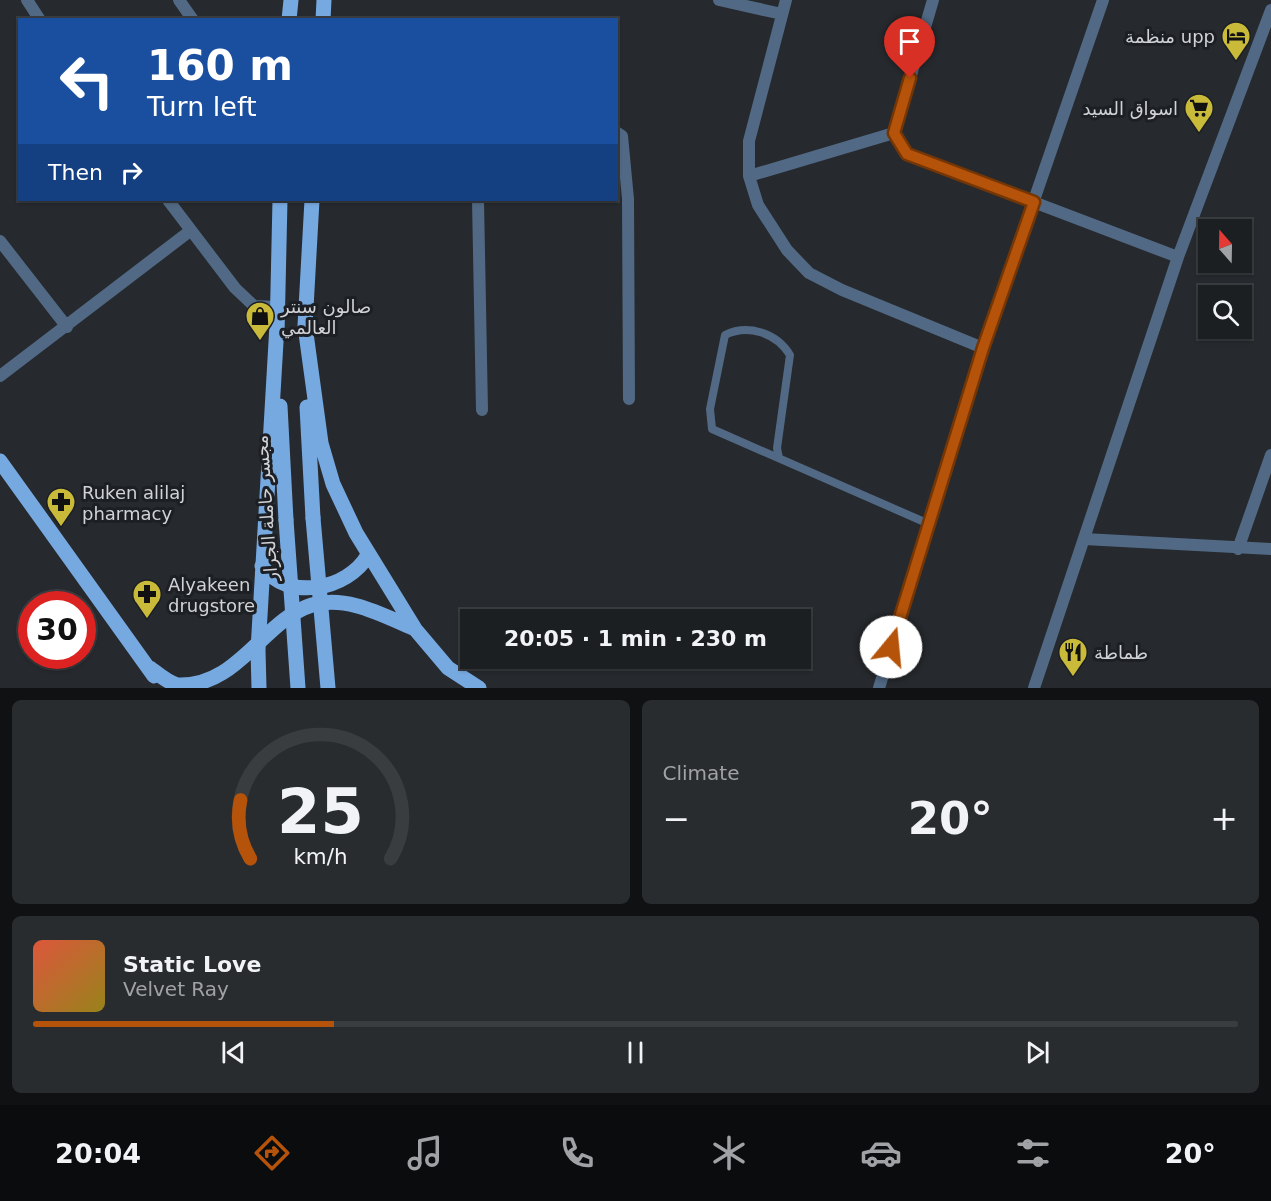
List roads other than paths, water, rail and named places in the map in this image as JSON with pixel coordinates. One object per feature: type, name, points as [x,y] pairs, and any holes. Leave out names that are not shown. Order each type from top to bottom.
[{"type":"main road","points":[[289,18],[291,0]]},
{"type":"main road","points":[[323,18],[324,0]]},
{"type":"main road","points":[[259,688],[258,650],[277,325],[280,201]]},
{"type":"main road","points":[[312,201],[306,326],[313,518],[328,688]]},
{"type":"main road","name":"مجسر حاملة الجرار","points":[[277,325],[286,519],[298,688]]},
{"type":"main road","points":[[306,326],[321,443],[344,512],[415,629],[448,668],[479,688]]},
{"type":"main road","points":[[0,461],[150,668],[161,688]]},
{"type":"main road","points":[[262,566],[270,577],[281,584],[312,588],[336,582],[354,573],[368,555]]},
{"type":"main road","points":[[150,668],[177,685],[192,687],[209,684],[235,672],[258,650],[276,627],[313,605],[328,603],[366,608],[415,629]]},
{"type":"street","points":[[27,0],[39,18]]},
{"type":"street","points":[[179,0],[192,18]]},
{"type":"street","points":[[719,0],[782,14]]},
{"type":"street","points":[[786,0],[749,141],[749,176],[758,205],[774,233],[809,273],[842,290],[983,348]]},
{"type":"street","points":[[933,0],[894,133],[907,154],[1178,257]]},
{"type":"street","points":[[879,688],[983,348],[1103,0]]},
{"type":"street","points":[[1034,688],[1178,257],[1271,10]]},
{"type":"street","points":[[618,133],[622,136],[628,200],[629,399]]},
{"type":"street","points":[[749,176],[894,133]]},
{"type":"street","points":[[169,201],[235,288],[254,306],[277,307]]},
{"type":"street","points":[[478,201],[482,410]]},
{"type":"street","points":[[0,376],[190,231]]},
{"type":"street","points":[[0,241],[67,327]]},
{"type":"street","points":[[1238,549],[1271,455]]},
{"type":"street","points":[[1084,539],[1271,549]]},
{"type":"lane","points":[[779,459],[777,448],[790,355],[782,345],[754,329],[737,329],[725,335],[710,409],[712,429],[779,459],[929,524]]},
{"type":"place","name":"منظمة upp","points":[[1236,62]]},
{"type":"place","name":"اسواق السيد","points":[[1199,134]]},
{"type":"place","name":"صالون سنتر العالمي","points":[[260,342]]},
{"type":"place","name":"Ruken alilaj pharmacy","points":[[61,528]]},
{"type":"place","name":"Alyakeen drugstore","points":[[147,620]]},
{"type":"place","name":"طماطة","points":[[1073,678]]}]
